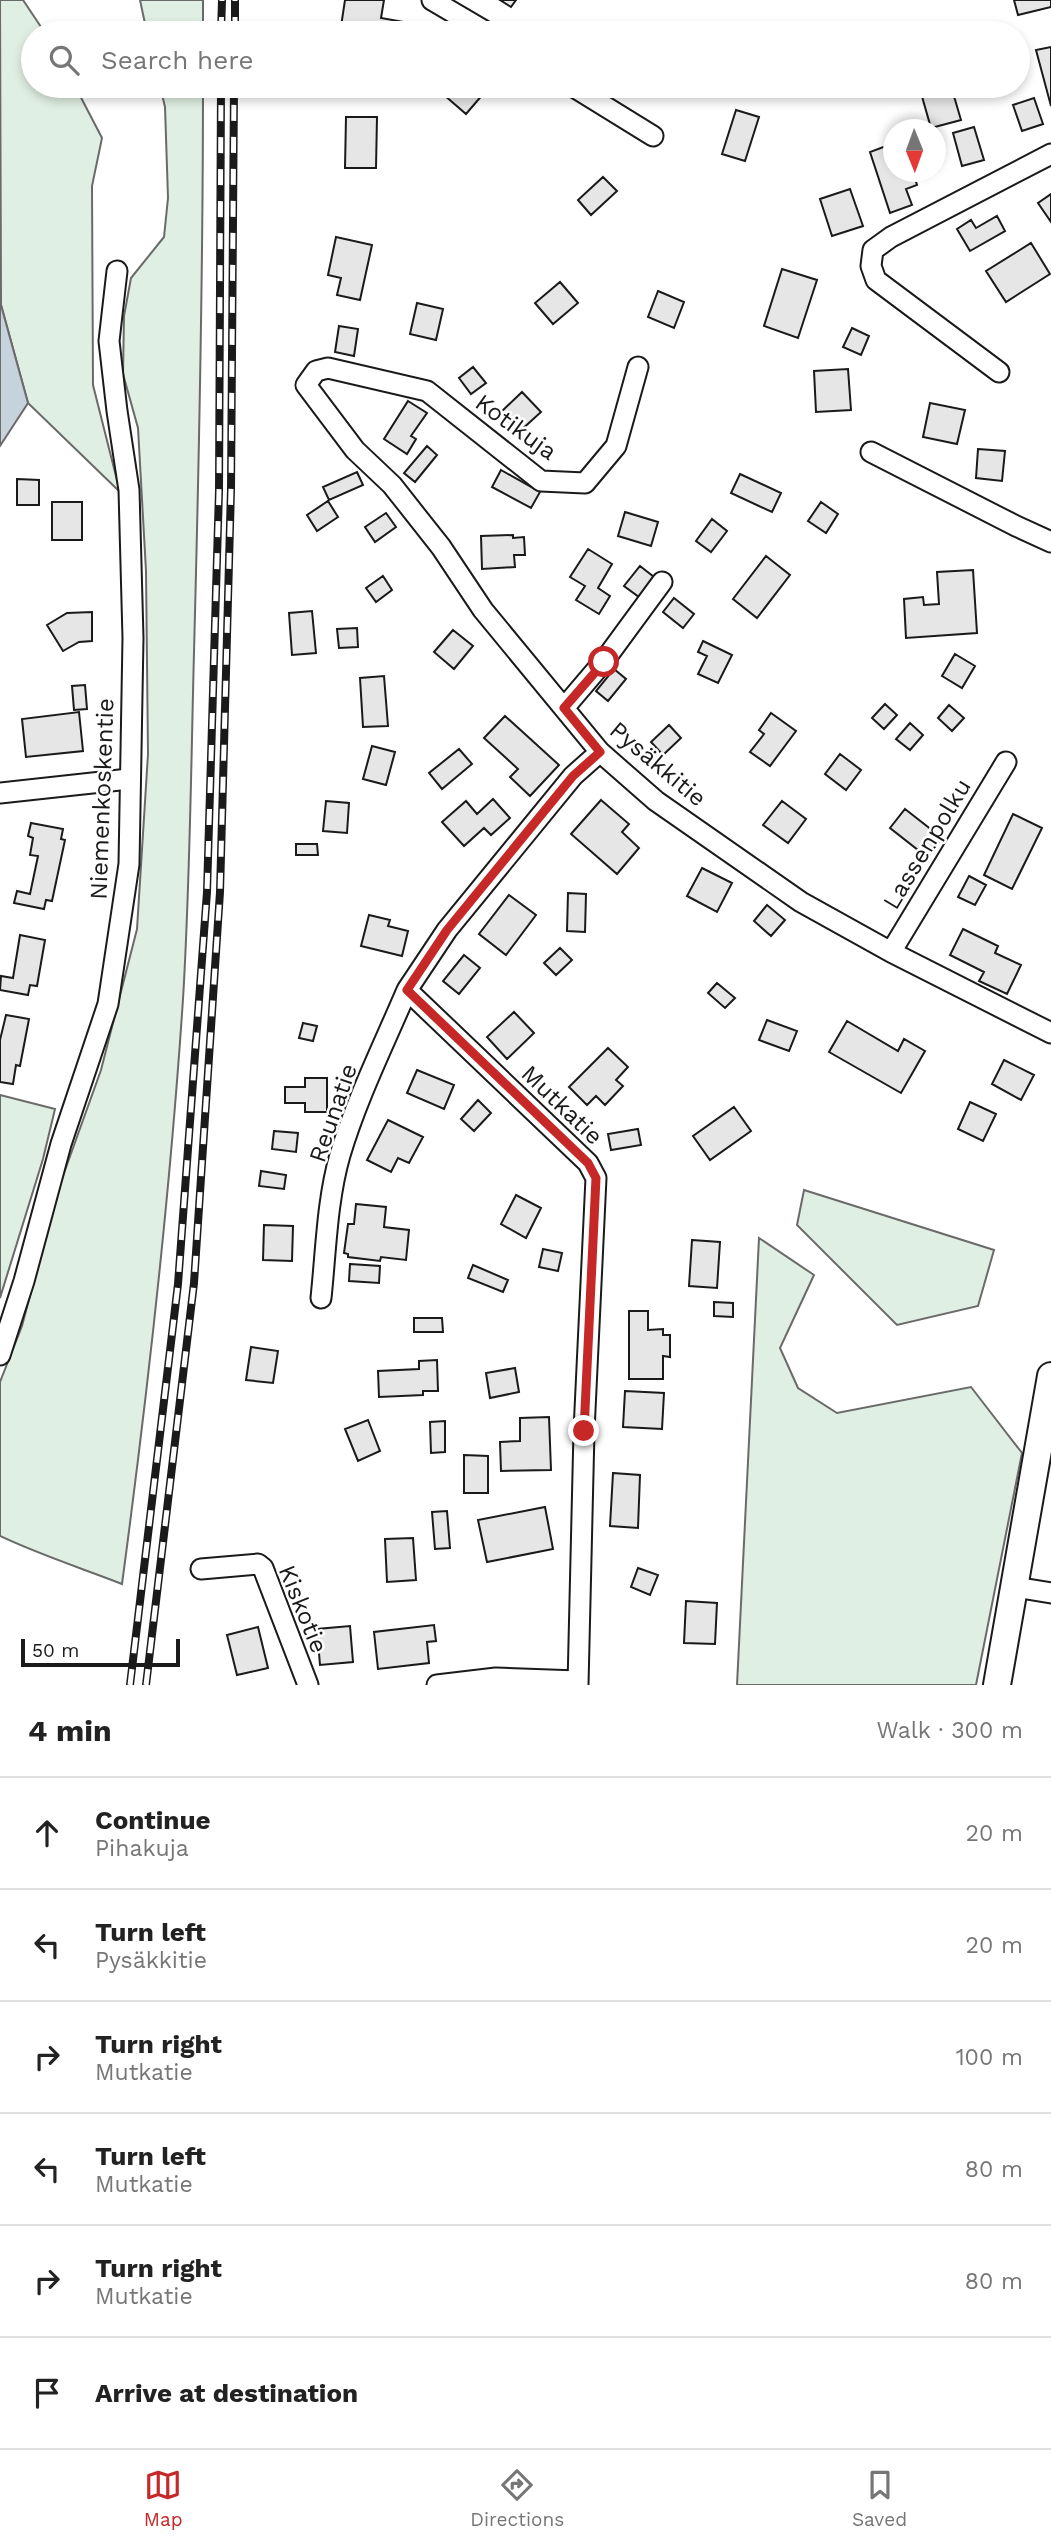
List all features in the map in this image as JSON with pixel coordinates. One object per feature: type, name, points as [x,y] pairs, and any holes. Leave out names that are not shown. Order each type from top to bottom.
[{"type":"main road","points":[[997,1685],[1051,1376]]},
{"type":"street","points":[[432,0],[468,21]]},
{"type":"street","points":[[591,98],[653,136]]},
{"type":"street","points":[[999,372],[876,280],[871,266],[873,250],[891,237],[1051,154]]},
{"type":"street","name":"Niemenkoskentie","points":[[0,1355],[24,1281],[61,1144],[108,1004],[129,864],[133,638],[130,490],[109,341],[117,271]]},
{"type":"street","name":"Kotikuja","points":[[306,385],[316,371],[328,368],[427,391],[541,481],[585,483],[616,446],[638,367]]},
{"type":"street","name":"Pysäkkitie","points":[[306,385],[355,450],[392,485],[441,547],[483,610],[600,752],[656,801],[801,902],[891,952],[1051,1033]]},
{"type":"street","points":[[871,452],[1051,542]]},
{"type":"street","points":[[564,708],[604,662],[663,582]]},
{"type":"street","points":[[407,990],[447,930],[573,776],[600,752]]},
{"type":"street","name":"Lassenpolku","points":[[891,952],[1006,762]]},
{"type":"street","points":[[0,793],[129,779]]},
{"type":"street","name":"Reunatie","points":[[321,1298],[331,1205],[340,1157],[358,1105],[407,990]]},
{"type":"street","name":"Mutkatie","points":[[407,990],[588,1163],[596,1178],[584,1431],[578,1683]]},
{"type":"street","name":"Kiskotie","points":[[201,1569],[258,1564],[263,1567],[308,1685]]},
{"type":"street","points":[[1015,1587],[1051,1593]]},
{"type":"street","points":[[437,1685],[496,1678],[578,1683]]},
{"type":"green space","points":[[0,0],[23,0],[37,21],[21,21],[21,98],[81,98],[102,138],[92,186],[93,385],[120,492],[28,403],[1,305]]},
{"type":"green space","points":[[140,0],[203,0],[203,21],[144,21]]},
{"type":"green space","points":[[163,98],[203,98],[190,826],[183,999],[172,1146],[122,1584],[0,1536],[0,1382],[22,1326],[59,1187],[101,1070],[137,929],[148,754],[146,571],[138,428],[123,374],[124,316],[131,278],[164,237],[168,198]]},
{"type":"green space","points":[[0,1095],[55,1109],[43,1159],[0,1298]]},
{"type":"green space","points":[[804,1190],[994,1250],[978,1306],[897,1325],[797,1225]]},
{"type":"green space","points":[[759,1238],[814,1275],[780,1348],[798,1388],[837,1413],[971,1387],[1022,1453],[976,1685],[737,1685]]},
{"type":"shaded area","points":[[0,284],[1,305],[28,403],[0,446]]},
{"type":"building","points":[[345,0],[384,0],[381,18],[398,21],[342,21]]},
{"type":"building","points":[[500,0],[516,0],[511,7]]},
{"type":"building","points":[[1014,0],[1051,0],[1051,7],[1018,15]]},
{"type":"building","points":[[1051,47],[1051,106],[1036,50]]},
{"type":"building","points":[[447,98],[480,98],[466,114]]},
{"type":"building","points":[[922,98],[955,98],[961,120],[946,124],[946,119],[928,119]]},
{"type":"building","points":[[1034,98],[1043,124],[1022,131],[1013,105]]},
{"type":"building","points":[[736,110],[759,117],[745,161],[722,154]]},
{"type":"building","points":[[346,117],[377,117],[376,168],[345,168]]},
{"type":"building","points":[[974,127],[984,160],[962,166],[953,133]]},
{"type":"building","points":[[883,147],[883,182],[916,182],[917,185],[906,189],[912,205],[890,213],[870,152]]},
{"type":"building","points":[[603,177],[617,191],[591,215],[578,200]]},
{"type":"building","points":[[850,189],[863,226],[832,236],[820,199]]},
{"type":"building","points":[[1051,194],[1051,222],[1038,203]]},
{"type":"building","points":[[997,216],[1005,231],[970,251],[957,229],[971,220],[976,228]]},
{"type":"building","points":[[336,237],[372,245],[360,300],[337,295],[341,278],[328,275]]},
{"type":"building","points":[[1031,243],[1050,274],[1006,302],[986,271]]},
{"type":"building","points":[[782,269],[817,280],[798,338],[764,326]]},
{"type":"building","points":[[560,282],[578,303],[553,324],[535,303]]},
{"type":"building","points":[[658,291],[684,302],[674,328],[648,317]]},
{"type":"building","points":[[417,303],[443,309],[436,340],[410,334]]},
{"type":"building","points":[[339,326],[358,329],[354,356],[335,352]]},
{"type":"building","points":[[852,328],[869,336],[861,355],[843,347]]},
{"type":"building","points":[[473,367],[486,383],[471,394],[459,378]]},
{"type":"building","points":[[848,369],[851,410],[816,412],[814,371]]},
{"type":"building","points":[[522,392],[541,412],[519,432],[501,412]]},
{"type":"building","points":[[408,401],[427,413],[411,436],[416,439],[407,454],[384,439]]},
{"type":"building","points":[[930,403],[965,410],[957,444],[923,437]]},
{"type":"building","points":[[427,446],[437,455],[415,482],[404,473]]},
{"type":"building","points":[[978,449],[1005,451],[1002,481],[976,478]]},
{"type":"building","points":[[501,470],[540,492],[531,508],[492,487]]},
{"type":"building","points":[[357,472],[363,485],[329,500],[323,487]]},
{"type":"building","points":[[740,474],[781,493],[772,512],[731,493]]},
{"type":"building","points":[[17,479],[39,480],[39,505],[17,505]]},
{"type":"building","points":[[328,501],[338,517],[317,531],[307,515]]},
{"type":"building","points":[[52,502],[82,502],[82,540],[52,540]]},
{"type":"building","points":[[821,502],[838,514],[826,533],[808,521]]},
{"type":"building","points":[[625,512],[658,522],[651,546],[618,536]]},
{"type":"building","points":[[386,513],[396,527],[375,542],[365,527]]},
{"type":"building","points":[[712,519],[727,531],[711,552],[696,541]]},
{"type":"building","points":[[513,535],[513,538],[524,537],[525,555],[514,555],[515,567],[482,569],[481,536]]},
{"type":"building","points":[[588,549],[612,564],[598,588],[610,596],[599,614],[576,600],[585,586],[570,577]]},
{"type":"building","points":[[766,556],[790,575],[757,618],[733,599]]},
{"type":"building","points":[[640,566],[654,577],[639,597],[624,586]]},
{"type":"building","points":[[973,570],[977,633],[906,638],[904,599],[923,597],[924,605],[939,604],[937,572]]},
{"type":"building","points":[[383,576],[392,590],[376,602],[366,588]]},
{"type":"building","points":[[674,598],[694,614],[683,628],[663,612]]},
{"type":"building","points":[[312,611],[316,653],[292,655],[289,613]]},
{"type":"building","points":[[92,612],[92,641],[79,642],[63,651],[47,625],[67,613]]},
{"type":"building","points":[[357,628],[358,647],[339,648],[337,629]]},
{"type":"building","points":[[453,630],[473,646],[454,669],[434,652]]},
{"type":"building","points":[[703,641],[732,655],[718,683],[698,674],[707,656],[698,652]]},
{"type":"building","points":[[955,654],[975,666],[962,688],[942,676]]},
{"type":"building","points":[[614,669],[626,679],[608,701],[596,691]]},
{"type":"building","points":[[384,676],[388,726],[363,727],[360,678]]},
{"type":"building","points":[[85,685],[87,709],[74,710],[72,686]]},
{"type":"building","points":[[885,704],[897,715],[884,729],[872,718]]},
{"type":"building","points":[[949,705],[964,718],[952,731],[938,718]]},
{"type":"building","points":[[79,712],[83,751],[26,757],[22,719]]},
{"type":"building","points":[[771,713],[796,731],[770,766],[750,752],[764,734],[759,730]]},
{"type":"building","points":[[505,716],[559,765],[530,796],[510,777],[518,769],[484,738]]},
{"type":"building","points":[[910,723],[923,735],[910,750],[896,739]]},
{"type":"building","points":[[669,725],[681,738],[663,755],[651,742]]},
{"type":"building","points":[[372,746],[395,752],[386,785],[363,779]]},
{"type":"building","points":[[459,749],[472,764],[442,789],[429,773]]},
{"type":"building","points":[[840,754],[861,770],[846,790],[825,774]]},
{"type":"building","points":[[493,799],[510,818],[491,835],[484,828],[464,846],[442,822],[466,801],[477,814]]},
{"type":"building","points":[[601,800],[629,824],[622,832],[639,848],[617,874],[571,834]]},
{"type":"building","points":[[326,801],[349,803],[347,833],[323,831]]},
{"type":"building","points":[[782,801],[806,819],[788,843],[763,825]]},
{"type":"building","points":[[905,809],[942,838],[927,857],[890,828]]},
{"type":"building","points":[[1013,814],[1042,828],[1012,889],[984,875]]},
{"type":"building","points":[[31,823],[63,829],[61,839],[65,840],[52,901],[46,900],[44,909],[14,903],[17,891],[30,894],[38,856],[30,855],[33,838],[28,836]]},
{"type":"building","points":[[296,844],[317,844],[318,855],[296,855]]},
{"type":"building","points":[[702,868],[732,883],[717,912],[687,896]]},
{"type":"building","points":[[969,876],[986,885],[975,905],[958,897]]},
{"type":"building","points":[[568,893],[586,894],[585,932],[567,931]]},
{"type":"building","points":[[509,895],[536,915],[506,955],[479,934]]},
{"type":"building","points":[[767,905],[785,920],[771,936],[754,921]]},
{"type":"building","points":[[369,915],[390,920],[388,926],[408,931],[402,956],[361,946]]},
{"type":"building","points":[[963,929],[998,946],[995,953],[1021,965],[1007,994],[979,981],[984,972],[950,955]]},
{"type":"building","points":[[20,935],[45,940],[37,986],[30,985],[28,995],[0,990],[1,976],[13,978]]},
{"type":"building","points":[[560,948],[572,960],[556,975],[544,963]]},
{"type":"building","points":[[464,955],[480,968],[459,994],[443,981]]},
{"type":"building","points":[[717,983],[735,998],[725,1008],[708,993]]},
{"type":"building","points":[[514,1012],[534,1033],[507,1059],[487,1037]]},
{"type":"building","points":[[6,1015],[29,1019],[20,1066],[16,1065],[13,1084],[0,1082],[0,1040]]},
{"type":"building","points":[[767,1020],[797,1031],[789,1051],[759,1040]]},
{"type":"building","points":[[847,1021],[898,1051],[904,1039],[925,1051],[901,1093],[829,1052]]},
{"type":"building","points":[[303,1023],[317,1026],[313,1041],[299,1038]]},
{"type":"building","points":[[608,1048],[628,1067],[616,1080],[623,1086],[605,1105],[596,1096],[587,1105],[569,1087]]},
{"type":"building","points":[[1004,1060],[1034,1075],[1021,1100],[992,1084]]},
{"type":"building","points":[[417,1070],[454,1085],[444,1109],[407,1093]]},
{"type":"building","points":[[305,1078],[327,1078],[327,1112],[305,1112],[305,1103],[285,1103],[285,1087],[305,1087]]},
{"type":"building","points":[[478,1100],[491,1113],[474,1131],[461,1119]]},
{"type":"building","points":[[970,1102],[996,1114],[983,1141],[958,1129]]},
{"type":"building","points":[[734,1107],[751,1131],[710,1160],[693,1136]]},
{"type":"building","points":[[388,1120],[423,1137],[409,1163],[398,1158],[391,1172],[367,1160]]},
{"type":"building","points":[[638,1129],[641,1145],[611,1150],[608,1134]]},
{"type":"building","points":[[274,1131],[298,1133],[296,1152],[272,1149]]},
{"type":"building","points":[[261,1171],[286,1175],[284,1189],[259,1186]]},
{"type":"building","points":[[516,1195],[541,1208],[526,1238],[501,1224]]},
{"type":"building","points":[[356,1204],[386,1207],[384,1227],[409,1230],[406,1260],[381,1257],[380,1261],[348,1257],[348,1254],[344,1253],[348,1224],[354,1224]]},
{"type":"building","points":[[264,1225],[293,1226],[292,1261],[263,1260]]},
{"type":"building","points":[[692,1240],[720,1242],[717,1288],[689,1286]]},
{"type":"building","points":[[543,1249],[562,1253],[558,1271],[539,1267]]},
{"type":"building","points":[[350,1264],[380,1266],[379,1283],[349,1281]]},
{"type":"building","points":[[473,1265],[508,1280],[503,1292],[468,1278]]},
{"type":"building","points":[[714,1302],[733,1303],[733,1317],[714,1316]]},
{"type":"building","points":[[629,1311],[648,1311],[648,1330],[663,1329],[663,1335],[670,1335],[670,1357],[663,1356],[663,1379],[629,1379]]},
{"type":"building","points":[[414,1318],[442,1318],[443,1332],[414,1332]]},
{"type":"building","points":[[251,1347],[278,1351],[273,1383],[246,1380]]},
{"type":"building","points":[[437,1360],[438,1391],[423,1391],[423,1395],[379,1397],[378,1371],[419,1369],[419,1361]]},
{"type":"building","points":[[515,1368],[519,1392],[490,1398],[486,1373]]},
{"type":"building","points":[[625,1391],[664,1393],[662,1429],[623,1427]]},
{"type":"building","points":[[549,1417],[551,1470],[501,1471],[500,1442],[520,1441],[520,1418]]},
{"type":"building","points":[[368,1420],[380,1451],[358,1461],[345,1429]]},
{"type":"building","points":[[445,1421],[445,1452],[431,1453],[430,1422]]},
{"type":"building","points":[[464,1455],[488,1456],[488,1493],[464,1493]]},
{"type":"building","points":[[613,1473],[640,1475],[638,1528],[610,1526]]},
{"type":"building","points":[[545,1507],[553,1549],[487,1562],[478,1520]]},
{"type":"building","points":[[447,1511],[450,1548],[435,1549],[432,1512]]},
{"type":"building","points":[[413,1538],[416,1580],[387,1582],[385,1539]]},
{"type":"building","points":[[638,1568],[658,1575],[650,1595],[631,1587]]},
{"type":"building","points":[[686,1601],[717,1603],[715,1644],[684,1643]]},
{"type":"building","points":[[434,1625],[436,1641],[427,1642],[429,1663],[378,1669],[374,1632]]},
{"type":"building","points":[[350,1626],[353,1662],[320,1665],[317,1629]]},
{"type":"building","points":[[258,1627],[268,1668],[237,1675],[227,1635]]},
{"type":"railway","points":[[221,21],[222,0]]},
{"type":"railway","points":[[235,0],[235,21]]},
{"type":"railway","points":[[130,1685],[178,1284],[207,892],[219,491],[221,98]]},
{"type":"railway","points":[[146,1685],[194,1283],[220,892],[231,489],[234,98]]},
{"type":"route","points":[[584,1431],[596,1178],[588,1163],[407,990],[447,930],[573,776],[600,752],[564,708],[604,662]]}]
